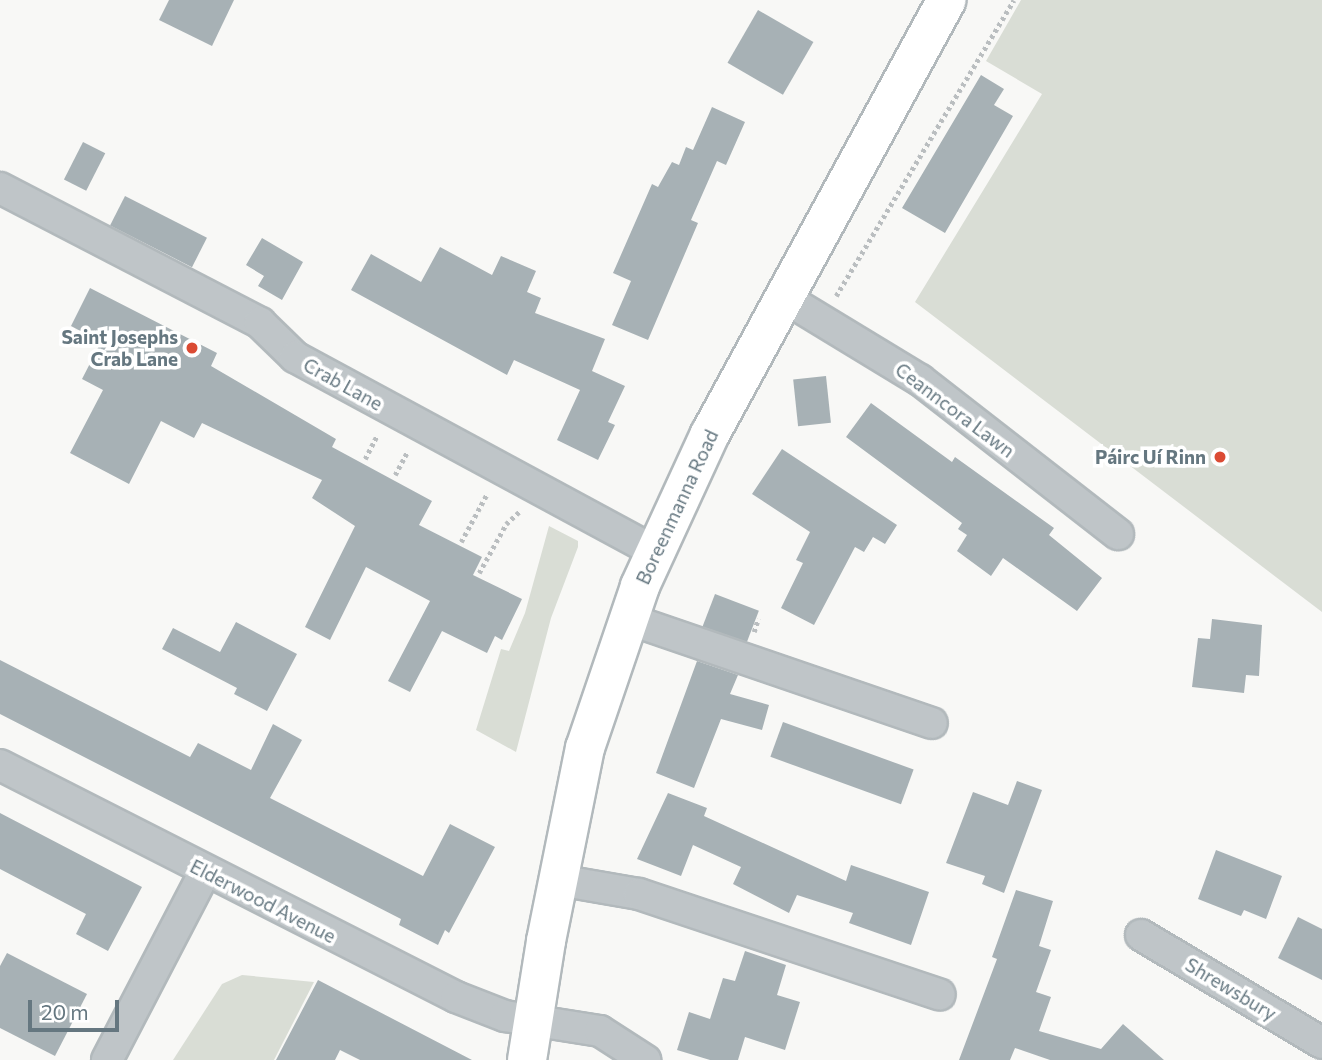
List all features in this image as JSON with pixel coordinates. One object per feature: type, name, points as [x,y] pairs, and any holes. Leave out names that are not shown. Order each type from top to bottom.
[{"type":"main road","name":"Boreenmanna Road","points":[[527,1060],[558,880],[585,748],[628,619],[654,552],[710,435],[947,0]]},
{"type":"street","name":"Crab Lane","points":[[0,188],[260,323],[295,357],[654,552]]},
{"type":"street","name":"Ceanncora Lawn","points":[[785,298],[920,380],[1118,534]]},
{"type":"street","points":[[628,619],[932,723]]},
{"type":"street","name":"Elderwood Avenue","points":[[0,765],[205,872],[456,997],[498,1014],[600,1031],[645,1060]]},
{"type":"street","points":[[107,1060],[205,872]]},
{"type":"street","points":[[558,880],[639,894],[940,995]]},
{"type":"street","name":"Shrewsbury","points":[[1141,935],[1322,1043]]},
{"type":"path","points":[[820,320],[901,194],[1014,0]]},
{"type":"path","points":[[365,459],[380,429]]},
{"type":"path","points":[[395,475],[411,446]]},
{"type":"path","points":[[461,542],[489,489]]},
{"type":"path","points":[[479,573],[506,524],[523,508]]},
{"type":"shaded area","name":"Páirc Uí Rinn","points":[[1021,0],[1322,0],[1322,612],[915,302],[1042,94],[986,61]]},
{"type":"shaded area","points":[[549,526],[578,541],[578,547],[551,618],[516,752],[476,730],[501,649],[509,651],[525,613]]},
{"type":"shaded area","points":[[242,975],[314,982],[274,1060],[173,1060],[222,984]]},
{"type":"building","points":[[169,0],[234,0],[212,46],[159,20]]},
{"type":"building","points":[[758,10],[813,42],[783,95],[728,63]]},
{"type":"building","points":[[981,75],[1004,89],[994,105],[1013,116],[945,233],[902,208]]},
{"type":"building","points":[[712,107],[745,122],[726,165],[717,161],[691,220],[698,223],[648,340],[612,325],[631,281],[613,273],[652,184],[658,187],[672,162],[679,165],[686,147],[693,150]]},
{"type":"building","points":[[83,142],[105,153],[86,191],[64,179]]},
{"type":"building","points":[[125,196],[207,238],[192,267],[110,225]]},
{"type":"building","points":[[262,238],[303,262],[282,300],[258,286],[264,276],[246,265]]},
{"type":"building","points":[[440,247],[492,275],[501,256],[536,271],[527,292],[541,298],[535,313],[605,339],[592,371],[625,386],[608,422],[615,425],[598,460],[557,440],[580,390],[514,360],[507,375],[351,290],[371,254],[421,282]]},
{"type":"building","points":[[90,288],[217,353],[211,366],[336,439],[332,447],[432,501],[419,525],[482,557],[473,575],[522,599],[502,640],[495,636],[487,653],[442,631],[410,692],[388,681],[430,601],[366,567],[330,640],[305,627],[355,526],[312,498],[322,480],[202,423],[194,438],[161,421],[129,484],[70,453],[103,390],[82,379],[101,342],[71,326]]},
{"type":"building","points":[[826,376],[831,423],[798,426],[793,379]]},
{"type":"building","points":[[871,403],[952,462],[955,457],[1054,528],[1049,535],[1102,578],[1077,611],[1003,558],[991,576],[957,551],[967,535],[958,529],[962,523],[846,437]]},
{"type":"building","points":[[782,449],[897,525],[885,544],[873,537],[864,552],[855,547],[814,625],[781,608],[803,563],[796,560],[810,532],[752,494]]},
{"type":"building","points":[[715,594],[759,611],[746,644],[702,627]]},
{"type":"building","points":[[1212,619],[1262,625],[1259,676],[1246,675],[1244,693],[1192,687],[1198,638],[1210,639]]},
{"type":"building","points":[[236,622],[297,654],[267,711],[234,694],[237,688],[162,649],[173,628],[220,652]]},
{"type":"building","points":[[0,660],[190,757],[198,743],[251,770],[273,724],[302,740],[270,798],[423,876],[450,824],[495,847],[449,933],[445,930],[438,945],[399,925],[401,919],[0,714]]},
{"type":"building","points":[[697,661],[738,675],[730,694],[769,705],[762,730],[721,719],[694,788],[656,773]]},
{"type":"building","points":[[783,722],[914,770],[901,804],[770,757]]},
{"type":"building","points":[[1017,781],[1042,790],[1004,893],[982,884],[985,876],[946,863],[973,792],[1008,805]]},
{"type":"building","points":[[668,793],[707,808],[704,816],[846,881],[851,865],[929,892],[911,945],[849,923],[853,913],[797,895],[789,913],[733,884],[741,867],[693,845],[681,876],[637,859]]},
{"type":"building","points":[[0,813],[142,887],[108,951],[76,934],[86,914],[0,869]]},
{"type":"building","points":[[1216,850],[1282,876],[1266,919],[1244,910],[1241,916],[1198,899]]},
{"type":"building","points":[[1016,890],[1053,901],[1039,946],[1051,950],[1036,992],[1051,997],[1039,1031],[1101,1049],[1123,1024],[1164,1060],[1050,1060],[1015,1048],[1010,1060],[959,1060],[997,959],[992,957]]},
{"type":"building","points":[[1298,917],[1322,929],[1322,980],[1278,958]]},
{"type":"building","points":[[745,951],[786,965],[777,995],[800,1002],[785,1050],[745,1037],[738,1060],[710,1060],[677,1050],[689,1012],[710,1019],[723,978],[735,981]]},
{"type":"building","points":[[7,953],[87,994],[55,1056],[0,1028],[0,966]]},
{"type":"building","points":[[318,980],[472,1060],[360,1060],[340,1050],[335,1060],[276,1060]]},
{"type":"place","name":"Saint Josephs Crab Lane","points":[[192,348]]},
{"type":"place","name":"Páirc Uí Rinn","points":[[1220,457]]}]
